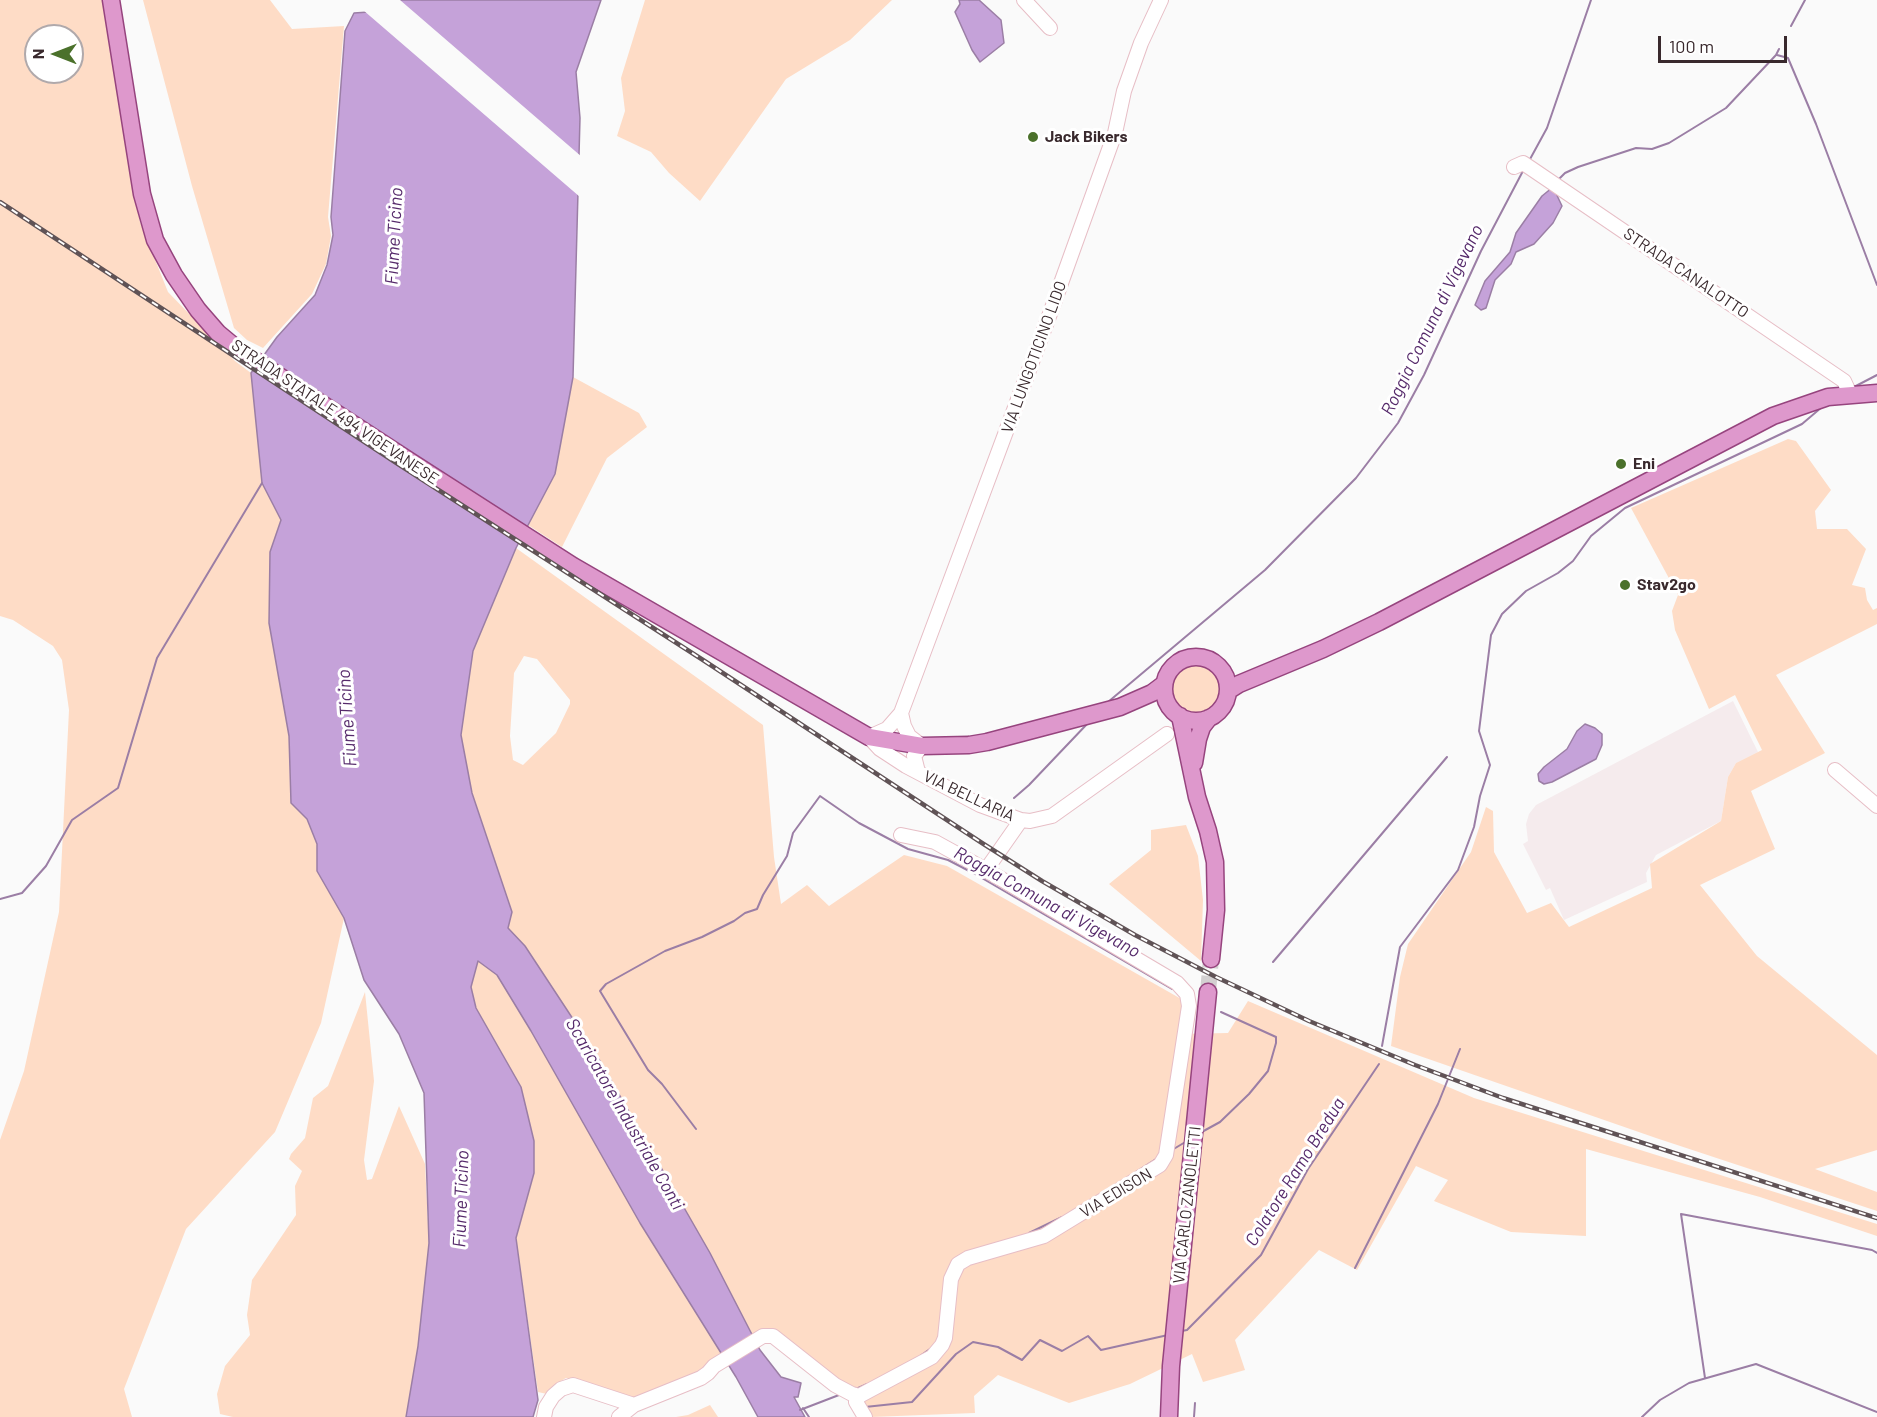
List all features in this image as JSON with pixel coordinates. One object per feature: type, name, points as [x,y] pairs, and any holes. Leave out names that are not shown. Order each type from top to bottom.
[{"type":"main road","name":"STRADA STATALE 494 VIGEVANESE","points":[[111,0],[142,194],[155,240],[174,275],[198,310],[218,333],[242,352],[540,546],[869,736],[917,746],[969,745],[1120,707]]},
{"type":"main road","points":[[1228,691],[1379,622],[1773,416],[1845,393],[1877,393]]},
{"type":"main road","points":[[1211,959],[1216,910],[1215,861],[1209,831],[1197,797],[1176,713],[1164,693],[1164,684],[1173,666],[1187,658],[1205,658],[1228,672],[1264,669],[1296,660]]},
{"type":"main road","points":[[1194,778],[1198,739],[1202,727],[1222,707],[1228,691],[1220,668]]},
{"type":"main road","points":[[1120,707],[1152,693],[1164,684]]},
{"type":"main road","points":[[1120,707],[1154,704],[1194,721],[1209,718]]},
{"type":"main road","name":"VIA CARLO ZANOLETTI","points":[[1169,1417],[1174,1335],[1208,992]]},
{"type":"street","points":[[1024,0],[1050,28]]},
{"type":"street","name":"VIA LUNGOTICINO LIDO","points":[[901,713],[1115,133],[1124,91],[1141,43],[1161,0]]},
{"type":"street","name":"STRADA CANALOTTO","points":[[1522,166],[1844,381],[1845,393]]},
{"type":"street","points":[[901,713],[886,729],[869,736],[880,749],[912,769]]},
{"type":"street","points":[[901,713],[904,726],[917,746]]},
{"type":"street","name":"VIA BELLARIA","points":[[917,746],[912,769],[980,805],[1030,821],[1052,816],[1167,734]]},
{"type":"street","points":[[1835,770],[1877,806]]},
{"type":"street","points":[[986,870],[1021,820]]},
{"type":"street","name":"VIA EDISON","points":[[851,1393],[932,1357],[942,1345],[945,1338],[951,1279],[958,1264],[968,1258],[1044,1236],[1160,1165],[1167,1152],[1189,1006],[1187,994],[1177,983],[935,842],[901,835]]},
{"type":"street","points":[[619,1417],[634,1405],[692,1382],[708,1373],[714,1366],[763,1336],[773,1336],[825,1378],[851,1393],[865,1417]]},
{"type":"street","points":[[544,1417],[546,1407],[553,1396],[561,1389],[573,1385],[634,1405]]},
{"type":"shaded area","points":[[0,0],[105,0],[130,174],[140,222],[168,292],[235,361],[251,373],[262,483],[281,520],[270,552],[289,736],[291,803],[307,819],[317,844],[317,871],[344,918],[321,1023],[275,1132],[186,1229],[124,1389],[132,1417],[0,1417],[0,1140],[24,1071],[59,912],[69,710],[62,660],[53,646],[13,620],[0,616]]},
{"type":"shaded area","points":[[143,0],[270,0],[292,29],[344,26],[328,217],[331,236],[326,264],[312,294],[263,348],[247,340],[234,328],[192,186]]},
{"type":"shaded area","points":[[645,0],[892,0],[850,40],[786,79],[700,201],[669,173],[651,152],[617,136],[625,111],[621,78]]},
{"type":"shaded area","points":[[573,377],[639,413],[647,427],[607,458],[562,547],[528,525],[555,474]]},
{"type":"shaded area","points":[[1788,439],[1796,441],[1831,490],[1815,511],[1817,529],[1847,529],[1866,549],[1852,585],[1865,588],[1867,600],[1873,610],[1877,608],[1877,624],[1776,675],[1825,753],[1751,791],[1775,849],[1700,885],[1757,956],[1877,1055],[1877,1150],[1815,1169],[1877,1192],[1877,1211],[1656,1138],[1391,1046],[1400,977],[1408,944],[1471,852],[1486,807],[1493,811],[1494,852],[1527,913],[1551,903],[1569,927],[1652,888],[1650,864],[1721,821],[1728,777],[1736,763],[1762,750],[1735,695],[1709,709],[1675,630],[1672,611],[1678,595],[1631,508]]},
{"type":"shaded area","points":[[516,548],[763,725],[774,857],[781,904],[807,885],[829,906],[904,855],[947,866],[1183,1000],[1178,1034],[1228,1033],[1248,1001],[1474,1098],[1877,1224],[1877,1236],[1760,1197],[1586,1149],[1586,1236],[1511,1232],[1434,1201],[1448,1180],[1416,1166],[1357,1270],[1319,1250],[1235,1340],[1245,1370],[1203,1382],[1192,1354],[1130,1384],[1069,1403],[998,1375],[974,1396],[975,1413],[871,1417],[858,1390],[839,1382],[768,1330],[670,1389],[637,1400],[566,1378],[556,1384],[547,1394],[538,1392],[516,1238],[534,1173],[521,1087],[476,1008],[471,987],[477,961],[472,793],[461,735],[473,651]],"holes":[[[524,656],[537,659],[570,700],[570,704],[556,733],[523,765],[513,760],[510,736],[514,673]]]},
{"type":"shaded area","points":[[1195,665],[1212,672],[1219,689],[1212,706],[1195,713],[1178,706],[1171,689],[1178,672]]},
{"type":"shaded area","points":[[1733,701],[1758,752],[1736,763],[1728,777],[1721,821],[1656,855],[1646,873],[1647,882],[1564,920],[1550,888],[1546,890],[1523,844],[1528,841],[1526,824],[1529,814],[1536,805]]},
{"type":"shaded area","points":[[1186,825],[1198,856],[1203,900],[1201,961],[1109,884],[1151,850],[1151,830]]},
{"type":"shaded area","points":[[365,992],[374,1081],[364,1160],[367,1180],[372,1179],[399,1106],[425,1164],[429,1243],[418,1346],[406,1417],[233,1417],[220,1414],[217,1394],[225,1366],[250,1335],[247,1315],[252,1280],[296,1215],[295,1186],[302,1171],[289,1159],[305,1138],[313,1098],[328,1086]]},
{"type":"shaded area","points":[[710,1405],[718,1417],[676,1417],[688,1415]]},
{"type":"water","points":[[373,0],[601,0],[576,72],[580,118],[573,377],[555,474],[516,548],[473,651],[461,735],[472,793],[512,912],[508,928],[525,946],[596,1054],[710,1253],[760,1350],[781,1377],[801,1383],[798,1397],[794,1397],[805,1417],[758,1417],[736,1377],[640,1223],[497,975],[478,961],[471,987],[476,1008],[521,1087],[534,1141],[534,1173],[516,1238],[538,1400],[533,1417],[406,1417],[418,1346],[429,1243],[424,1093],[399,1034],[364,980],[344,918],[317,871],[317,844],[307,819],[291,803],[289,736],[269,623],[270,552],[281,520],[262,483],[251,373],[277,337],[315,295],[327,265],[333,235],[331,217],[345,31],[354,13],[369,12]]},
{"type":"water","points":[[959,0],[979,0],[1001,20],[1004,43],[980,62],[955,12],[960,4]]},
{"type":"water","points":[[1553,187],[1562,206],[1553,223],[1534,244],[1516,252],[1511,264],[1495,280],[1486,308],[1481,310],[1475,305],[1485,281],[1510,252],[1516,233],[1542,196]]},
{"type":"water","points":[[1585,724],[1602,734],[1602,745],[1596,759],[1552,782],[1544,784],[1539,781],[1538,774],[1567,749],[1577,731]]},
{"type":"pier","points":[[370,0],[400,0],[582,157],[580,197],[363,10],[367,10]]},
{"type":"waterway","name":"Roggia Comuna di Vigevano","points":[[1529,161],[1547,128],[1591,0]]},
{"type":"waterway","name":"Colatore Ramo Bredua","points":[[1791,26],[1805,0]]},
{"type":"waterway","name":"Colatore Ramo Bredua","points":[[1558,180],[1565,173],[1578,167],[1636,148],[1652,149],[1669,143],[1726,108],[1779,49]]},
{"type":"waterway","name":"Colatore Ramo Bredua","points":[[1777,55],[1788,58],[1816,124],[1877,285]]},
{"type":"waterway","name":"Roggia Comuna di Vigevano","points":[[1108,702],[1265,570],[1356,478],[1398,423],[1424,375],[1481,251],[1524,169]]},
{"type":"waterway","name":"Colatore Ramo Bredua","points":[[1852,388],[1877,375]]},
{"type":"waterway","name":"Colatore Ramo Bredua","points":[[1382,1046],[1400,947],[1458,870],[1474,827],[1480,796],[1490,765],[1479,731],[1491,635],[1502,614],[1526,591],[1558,573],[1573,561],[1591,536],[1625,508],[1802,424],[1822,407]]},
{"type":"waterway","points":[[0,899],[22,893],[46,866],[72,820],[118,788],[157,658],[262,483]]},
{"type":"waterway","name":"Roggia Comuna di Vigevano","points":[[1014,798],[1088,723]]},
{"type":"waterway","points":[[1273,962],[1447,757]]},
{"type":"waterway","name":"Roggia Comuna di Vigevano","points":[[696,1129],[662,1084],[648,1070],[600,991],[606,984],[665,951],[702,937],[745,913],[757,909],[787,856],[793,833],[820,796],[859,823],[908,849],[948,860],[975,874],[1172,989]]},
{"type":"waterway","name":"Roggia Comuna di Vigevano","points":[[1200,1133],[1220,1122],[1249,1094],[1268,1071],[1276,1043],[1276,1037],[1221,1012]]},
{"type":"waterway","points":[[1355,1268],[1438,1104],[1460,1049]]},
{"type":"waterway","name":"Colatore Ramo Bredua","points":[[1182,1331],[1187,1330],[1261,1255],[1308,1169],[1379,1064]]},
{"type":"waterway","name":"Roggia Comuna di Vigevano","points":[[1172,1150],[1187,1141]]},
{"type":"waterway","name":"Roggia Comuna di Vigevano","points":[[1136,1172],[1156,1159]]},
{"type":"waterway","points":[[1705,1378],[1681,1214],[1872,1250],[1877,1253]]},
{"type":"waterway","name":"Roggia Comuna di Vigevano","points":[[1029,1233],[1062,1217]]},
{"type":"waterway","name":"Colatore Ramo Bredua","points":[[865,1407],[912,1402],[956,1354],[973,1342],[998,1347],[1022,1360],[1040,1340],[1062,1351],[1088,1336],[1101,1350],[1168,1335]]},
{"type":"waterway","name":"Roggia Comuna di Vigevano","points":[[920,1356],[930,1349]]},
{"type":"waterway","points":[[1642,1417],[1660,1400],[1689,1383],[1756,1364],[1877,1412]]},
{"type":"waterway","name":"Roggia Comuna di Vigevano","points":[[856,1389],[867,1384]]},
{"type":"waterway","name":"Roggia Comuna di Vigevano","points":[[800,1410],[839,1395]]},
{"type":"waterway","points":[[1194,1417],[1195,1403]]},
{"type":"waterway","name":"Colatore Ramo Bredua","points":[[803,1408],[809,1417]]},
{"type":"tunnel","points":[[1208,992],[1211,959]]},
{"type":"railway","points":[[0,202],[398,464],[982,843],[1135,935],[1309,1021],[1415,1065],[1503,1098],[1877,1218]]},
{"type":"place","name":"Jack Bikers","points":[[1033,137]]},
{"type":"place","name":"Eni","points":[[1621,464]]},
{"type":"place","name":"Stav2go","points":[[1625,585]]},
{"type":"water label","name":"Fiume Ticino","points":[[394,236]]},
{"type":"water label","name":"Fiume Ticino","points":[[347,718]]},
{"type":"water label","name":"Scaricatore Industriale Conti","points":[[625,1114]]},
{"type":"water label","name":"Fiume Ticino","points":[[461,1199]]}]
